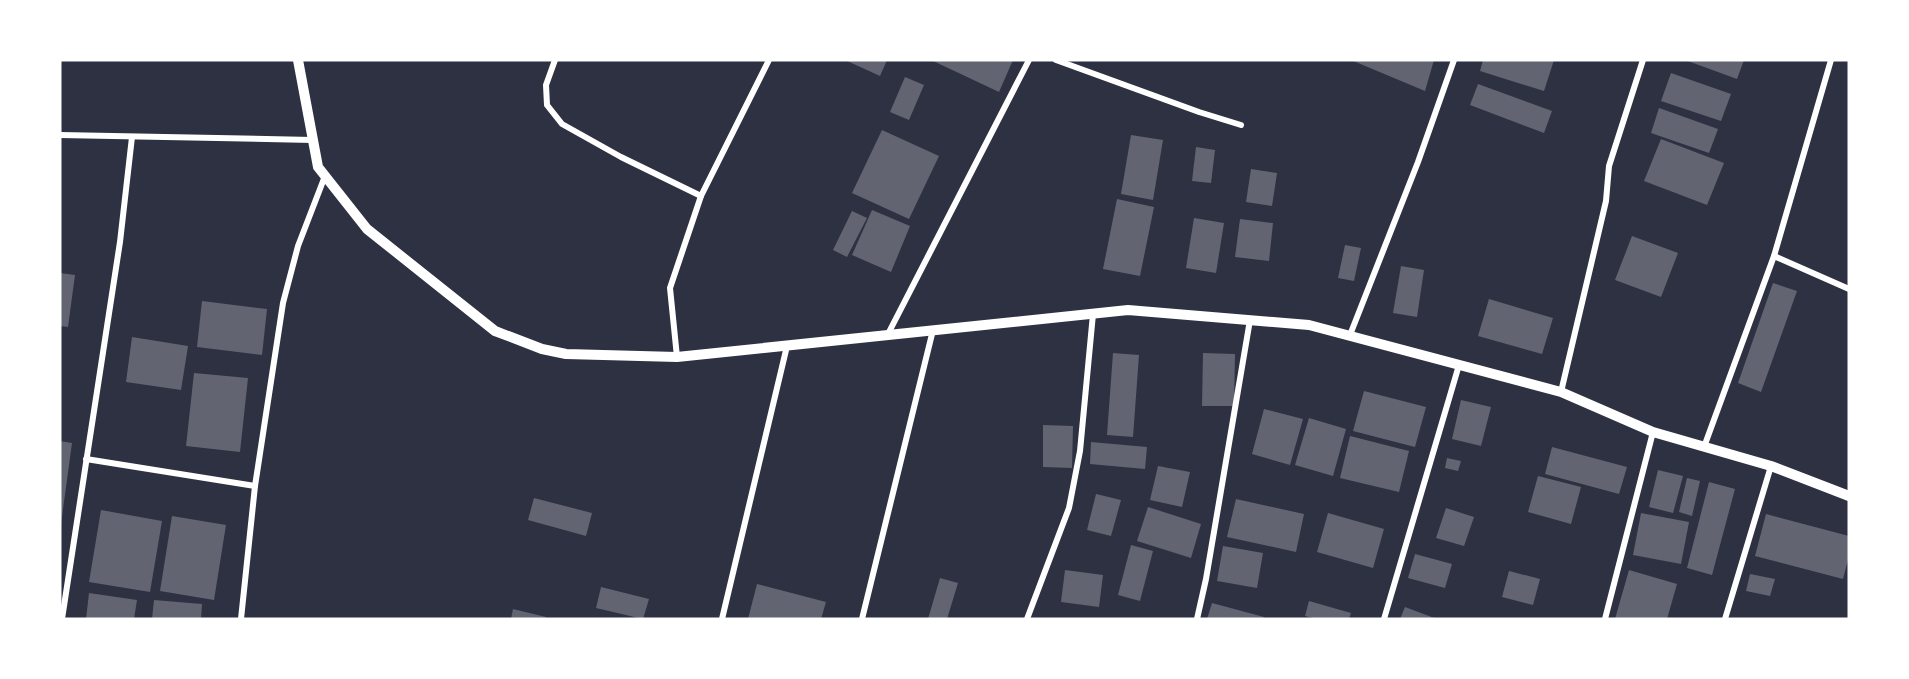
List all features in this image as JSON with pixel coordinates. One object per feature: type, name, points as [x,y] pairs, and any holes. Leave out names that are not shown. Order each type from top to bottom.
[{"type":"street","points":[[298,60],[318,166],[366,230],[495,331],[542,349],[566,354],[677,357],[1128,310],[1309,324],[1561,392],[1653,432],[1771,466],[1849,496]]},
{"type":"street","points":[[555,60],[546,85],[547,105],[561,123],[621,157],[700,196]]},
{"type":"street","points":[[677,357],[670,288],[700,196],[769,60]]},
{"type":"street","points":[[888,335],[1029,60]]},
{"type":"street","points":[[1056,60],[1241,125]]},
{"type":"street","points":[[1350,336],[1418,162],[1454,60]]},
{"type":"street","points":[[1561,392],[1606,201],[1609,166],[1643,60]]},
{"type":"street","points":[[1703,448],[1774,256],[1831,60]]},
{"type":"street","points":[[60,135],[313,140]]},
{"type":"street","points":[[62,619],[120,242],[132,136]]},
{"type":"street","points":[[241,619],[255,486],[283,303],[298,246],[325,176]]},
{"type":"street","points":[[1774,256],[1849,289]]},
{"type":"street","points":[[1027,619],[1069,508],[1080,452],[1093,314]]},
{"type":"street","points":[[1197,619],[1206,579],[1250,320]]},
{"type":"street","points":[[862,619],[933,330]]},
{"type":"street","points":[[722,619],[787,346]]},
{"type":"street","points":[[1384,619],[1459,365]]},
{"type":"street","points":[[1605,619],[1653,432]]},
{"type":"street","points":[[86,459],[255,486]]},
{"type":"street","points":[[1725,619],[1771,466]]},
{"type":"building","points":[[845,60],[887,60],[880,76]]},
{"type":"building","points":[[931,60],[1013,60],[999,92]]},
{"type":"building","points":[[1351,60],[1434,60],[1425,91]]},
{"type":"building","points":[[1483,60],[1554,60],[1544,91],[1480,71]]},
{"type":"building","points":[[1685,60],[1744,60],[1737,79]]},
{"type":"building","points":[[1671,73],[1731,94],[1721,121],[1661,101]]},
{"type":"building","points":[[905,77],[924,85],[909,120],[890,112]]},
{"type":"building","points":[[1478,84],[1552,111],[1544,133],[1470,105]]},
{"type":"building","points":[[1659,108],[1718,129],[1709,153],[1651,133]]},
{"type":"building","points":[[882,130],[939,156],[909,219],[852,193]]},
{"type":"building","points":[[1131,135],[1163,140],[1153,200],[1121,194]]},
{"type":"building","points":[[1661,139],[1724,163],[1707,205],[1644,181]]},
{"type":"building","points":[[1196,147],[1215,150],[1211,183],[1192,181]]},
{"type":"building","points":[[1251,169],[1277,173],[1272,206],[1246,202]]},
{"type":"building","points":[[1117,199],[1154,207],[1140,276],[1103,269]]},
{"type":"building","points":[[872,210],[910,226],[891,272],[852,255]]},
{"type":"building","points":[[852,211],[867,218],[847,257],[833,250]]},
{"type":"building","points":[[1194,218],[1224,223],[1216,273],[1186,268]]},
{"type":"building","points":[[1240,219],[1273,223],[1269,261],[1235,257]]},
{"type":"building","points":[[1632,236],[1678,253],[1661,297],[1615,280]]},
{"type":"building","points":[[1345,245],[1361,248],[1354,281],[1338,278]]},
{"type":"building","points":[[1401,266],[1424,270],[1417,317],[1393,313]]},
{"type":"building","points":[[60,273],[75,275],[68,327],[60,326]]},
{"type":"building","points":[[1773,283],[1797,291],[1761,392],[1738,383]]},
{"type":"building","points":[[1489,299],[1553,318],[1542,354],[1478,336]]},
{"type":"building","points":[[202,301],[267,309],[262,355],[197,347]]},
{"type":"building","points":[[132,337],[188,346],[181,390],[126,382]]},
{"type":"building","points":[[1113,353],[1139,355],[1133,437],[1107,435]]},
{"type":"building","points":[[1203,353],[1235,354],[1234,406],[1202,406]]},
{"type":"building","points":[[194,373],[248,378],[240,452],[186,446]]},
{"type":"building","points":[[1364,391],[1426,407],[1415,447],[1353,431]]},
{"type":"building","points":[[1461,400],[1491,407],[1481,446],[1452,439]]},
{"type":"building","points":[[1264,409],[1303,419],[1290,465],[1252,454]]},
{"type":"building","points":[[1309,418],[1346,429],[1333,476],[1295,465]]},
{"type":"building","points":[[1043,425],[1073,426],[1072,468],[1043,467]]},
{"type":"building","points":[[1350,436],[1409,451],[1399,492],[1340,478]]},
{"type":"building","points":[[60,441],[72,443],[61,524],[60,524]]},
{"type":"building","points":[[1091,442],[1147,447],[1145,469],[1090,464]]},
{"type":"building","points":[[1552,447],[1627,467],[1619,494],[1545,474]]},
{"type":"building","points":[[1447,458],[1461,461],[1458,471],[1445,468]]},
{"type":"building","points":[[1158,466],[1190,472],[1182,507],[1150,500]]},
{"type":"building","points":[[1658,470],[1683,476],[1673,513],[1649,507]]},
{"type":"building","points":[[1538,476],[1581,487],[1571,524],[1528,512]]},
{"type":"building","points":[[1687,478],[1700,481],[1692,516],[1679,512]]},
{"type":"building","points":[[1709,482],[1735,489],[1712,575],[1687,568]]},
{"type":"building","points":[[1096,494],[1121,500],[1111,536],[1087,530]]},
{"type":"building","points":[[534,498],[592,513],[586,536],[528,520]]},
{"type":"building","points":[[1236,499],[1304,514],[1296,552],[1227,537]]},
{"type":"building","points":[[1148,507],[1201,524],[1191,558],[1137,541]]},
{"type":"building","points":[[1446,508],[1474,517],[1464,546],[1436,538]]},
{"type":"building","points":[[101,510],[162,521],[150,592],[89,582]]},
{"type":"building","points":[[1328,513],[1384,529],[1373,568],[1317,552]]},
{"type":"building","points":[[1641,513],[1689,522],[1681,564],[1633,555]]},
{"type":"building","points":[[1766,514],[1849,536],[1849,556],[1843,579],[1755,556]]},
{"type":"building","points":[[172,516],[226,525],[214,600],[160,591]]},
{"type":"building","points":[[1131,545],[1153,551],[1140,601],[1118,595]]},
{"type":"building","points":[[1223,546],[1263,553],[1257,588],[1217,581]]},
{"type":"building","points":[[1415,554],[1452,564],[1445,588],[1408,578]]},
{"type":"building","points":[[1065,570],[1103,575],[1099,607],[1061,602]]},
{"type":"building","points":[[1629,570],[1677,584],[1667,619],[1615,619]]},
{"type":"building","points":[[1509,571],[1540,579],[1533,605],[1502,597]]},
{"type":"building","points":[[1750,574],[1775,579],[1770,596],[1746,591]]},
{"type":"building","points":[[940,578],[958,583],[947,619],[928,619]]},
{"type":"building","points":[[757,584],[826,602],[821,619],[748,619]]},
{"type":"building","points":[[601,587],[649,599],[643,619],[596,608]]},
{"type":"building","points":[[89,593],[137,600],[134,619],[86,619]]},
{"type":"building","points":[[154,600],[202,604],[201,619],[152,619]]},
{"type":"building","points":[[1309,601],[1351,613],[1349,619],[1317,619],[1305,616]]},
{"type":"building","points":[[1212,603],[1264,617],[1264,619],[1207,619]]},
{"type":"building","points":[[1405,607],[1437,619],[1400,619]]},
{"type":"building","points":[[513,609],[546,617],[546,619],[511,619]]}]
